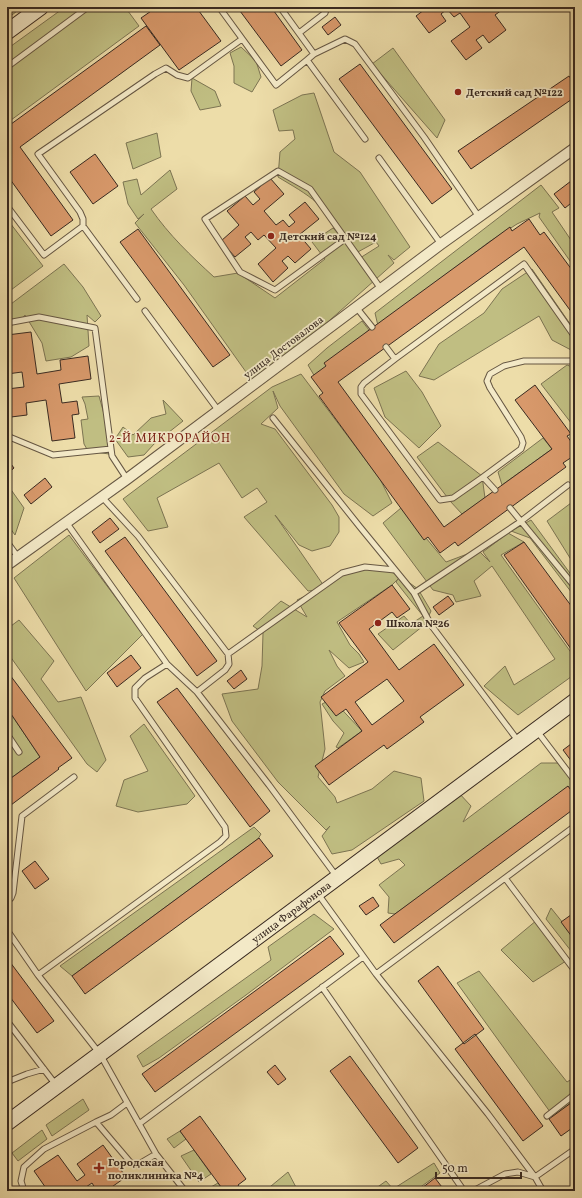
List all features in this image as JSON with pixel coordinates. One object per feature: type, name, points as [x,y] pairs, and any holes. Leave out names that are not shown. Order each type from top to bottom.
[{"type":"street","points":[[7,32],[41,7]]},
{"type":"street","name":"улица Достовалова","points":[[7,565],[127,479],[440,244],[575,148]]},
{"type":"street","name":"улица Фарафонова","points":[[7,1123],[575,701]]},
{"type":"lane","points":[[7,67],[88,7]]},
{"type":"lane","points":[[219,7],[276,85],[314,54],[346,39],[355,44],[424,137],[479,217]]},
{"type":"lane","points":[[280,7],[314,54]]},
{"type":"lane","points":[[299,33],[325,13],[327,7]]},
{"type":"lane","points":[[137,299],[83,226],[83,219],[80,212],[38,154],[155,74],[166,68],[177,75],[188,78],[242,39]]},
{"type":"lane","points":[[307,60],[365,139]]},
{"type":"lane","points":[[379,158],[440,244]]},
{"type":"lane","points":[[345,239],[275,290],[240,272],[205,219],[278,171],[310,189],[381,289]]},
{"type":"lane","points":[[7,206],[44,255],[83,226]]},
{"type":"lane","points":[[575,337],[524,264],[364,383],[361,387],[361,394],[440,500],[453,498],[521,449],[521,437],[487,381],[490,374],[504,366],[524,361],[575,361]]},
{"type":"lane","points":[[356,308],[372,327]]},
{"type":"lane","points":[[145,311],[218,410]]},
{"type":"lane","points":[[7,323],[39,317],[95,328],[112,456],[127,479]]},
{"type":"lane","points":[[386,347],[395,359]]},
{"type":"lane","points":[[273,418],[414,593],[432,625],[520,742]]},
{"type":"lane","points":[[7,436],[54,456],[111,449]]},
{"type":"lane","points":[[483,477],[495,490]]},
{"type":"lane","points":[[414,593],[520,522],[568,485]]},
{"type":"lane","points":[[102,496],[138,536],[228,654],[229,664],[225,670],[197,692]]},
{"type":"lane","points":[[510,508],[520,522],[574,585]]},
{"type":"lane","points":[[66,522],[167,664],[197,692],[269,785],[337,878]]},
{"type":"lane","points":[[7,542],[18,557]]},
{"type":"lane","points":[[228,654],[342,573],[365,567],[395,570]]},
{"type":"lane","points":[[38,975],[220,842],[226,836],[225,827],[135,698],[135,688],[145,678],[167,664]]},
{"type":"lane","points":[[536,730],[575,781]]},
{"type":"lane","points":[[7,734],[19,752]]},
{"type":"lane","points":[[7,902],[13,893],[22,816],[74,777]]},
{"type":"lane","points":[[376,974],[575,826]]},
{"type":"lane","points":[[505,878],[575,971]]},
{"type":"lane","points":[[317,892],[376,974],[488,1114],[535,1177],[543,1191]]},
{"type":"lane","points":[[7,930],[38,975],[100,1054],[156,1154],[185,1191]]},
{"type":"lane","points":[[139,1124],[363,957]]},
{"type":"lane","points":[[322,987],[464,1191]]},
{"type":"lane","points":[[7,1021],[57,1086]]},
{"type":"lane","points":[[7,1082],[44,1069]]},
{"type":"lane","points":[[547,1116],[575,1094]]},
{"type":"lane","points":[[24,1191],[21,1181],[24,1167],[44,1149],[111,1115],[127,1103]]},
{"type":"lane","points":[[96,1122],[131,1163],[139,1164],[156,1154]]},
{"type":"lane","points":[[535,1177],[575,1149]]},
{"type":"lane","points":[[473,1191],[505,1174],[518,1172],[535,1177]]},
{"type":"shaded area","points":[[8,7],[22,7],[7,19]]},
{"type":"shaded area","points":[[65,7],[125,7],[139,26],[7,123],[7,49]]},
{"type":"shaded area","points":[[241,47],[256,61],[261,77],[252,92],[234,83],[234,66],[230,53]]},
{"type":"shaded area","points":[[393,48],[445,120],[437,138],[372,64]]},
{"type":"shaded area","points":[[192,78],[215,91],[221,106],[200,110],[191,91]]},
{"type":"shaded area","points":[[314,93],[334,152],[360,172],[410,247],[394,260],[388,255],[394,263],[256,386],[184,285],[135,223],[144,214],[138,219],[128,204],[123,182],[137,179],[141,195],[170,170],[177,189],[151,209],[165,228],[214,277],[238,273],[275,298],[325,259],[312,242],[333,228],[355,252],[339,225],[323,208],[298,189],[278,177],[280,152],[295,139],[293,130],[279,131],[273,110],[302,95]],"holes":[[[376,242],[379,246],[360,258],[356,253]]]},
{"type":"shaded area","points":[[157,133],[161,157],[133,169],[126,143]]},
{"type":"shaded area","points":[[541,185],[559,208],[552,212],[575,246],[575,268],[539,217],[540,213],[517,224],[489,242],[378,326],[375,313]]},
{"type":"shaded area","points":[[7,219],[43,266],[7,293]]},
{"type":"shaded area","points":[[64,264],[83,287],[101,316],[95,322],[87,315],[89,346],[71,357],[46,361],[42,343],[25,315],[18,323],[7,325],[7,307]]},
{"type":"shaded area","points":[[532,269],[575,331],[575,349],[573,351],[552,340],[539,316],[434,380],[419,376],[439,344],[484,313],[502,289]]},
{"type":"shaded area","points":[[362,321],[369,330],[315,377],[308,365]]},
{"type":"shaded area","points":[[567,365],[575,368],[575,428],[541,384]]},
{"type":"shaded area","points":[[406,371],[422,392],[441,426],[419,448],[385,417],[374,388]]},
{"type":"shaded area","points":[[301,374],[380,479],[392,503],[373,516],[344,494],[280,406],[273,391],[278,408],[261,424],[275,429],[332,505],[339,517],[339,532],[330,546],[312,551],[299,545],[275,515],[324,586],[352,568],[382,568],[400,576],[418,589],[431,611],[427,620],[428,622],[393,650],[378,634],[404,616],[411,624],[423,616],[396,582],[398,579],[392,585],[337,622],[350,645],[359,654],[364,662],[349,668],[329,650],[337,666],[345,676],[325,691],[320,702],[325,749],[318,777],[335,797],[337,803],[372,789],[394,771],[421,778],[424,801],[352,850],[332,854],[322,836],[330,826],[326,830],[278,782],[232,721],[222,694],[258,689],[262,666],[263,633],[253,626],[281,601],[307,617],[297,600],[318,590],[308,591],[244,517],[267,502],[257,488],[242,498],[219,463],[157,498],[168,527],[148,531],[123,499],[272,387]]},
{"type":"shaded area","points":[[99,396],[109,432],[109,454],[88,451],[84,444],[81,420],[88,419],[82,397]]},
{"type":"shaded area","points":[[163,400],[183,421],[154,444],[144,455],[128,457],[115,439],[123,427],[133,435],[151,418],[166,414]]},
{"type":"shaded area","points":[[543,438],[552,449],[502,485],[498,472]]},
{"type":"shaded area","points":[[438,442],[482,476],[485,498],[462,514],[450,501],[417,457]]},
{"type":"shaded area","points":[[7,484],[24,508],[15,535],[7,524]]},
{"type":"shaded area","points":[[575,500],[575,566],[547,521]]},
{"type":"shaded area","points":[[401,508],[446,562],[478,550],[490,562],[483,552],[508,533],[524,542],[501,555],[575,658],[575,674],[518,715],[484,686],[505,666],[514,685],[555,659],[492,566],[474,581],[481,596],[456,602],[453,595],[433,590],[383,523]]},
{"type":"shaded area","points":[[531,520],[575,580],[575,597],[530,538],[511,531]]},
{"type":"shaded area","points":[[69,535],[143,634],[86,691],[14,578]]},
{"type":"shaded area","points":[[19,620],[54,661],[41,679],[58,702],[81,697],[106,760],[97,772],[87,764],[7,652],[7,629]]},
{"type":"shaded area","points":[[332,699],[362,731],[338,748],[336,747],[344,733],[333,721],[322,704]]},
{"type":"shaded area","points":[[7,708],[40,757],[7,781]]},
{"type":"shaded area","points":[[144,724],[195,796],[187,804],[138,812],[116,806],[124,780],[148,771],[130,736]]},
{"type":"shaded area","points":[[541,763],[565,763],[575,782],[575,786],[395,914],[388,913],[389,897],[379,885],[405,865],[399,859],[381,864],[376,855],[458,792],[471,806],[463,822]]},
{"type":"shaded area","points":[[254,827],[261,834],[258,839],[72,976],[60,966]]},
{"type":"shaded area","points":[[551,908],[575,938],[575,956],[546,919]]},
{"type":"shaded area","points":[[314,914],[334,929],[159,1058],[143,1067],[137,1056],[271,960],[268,947]]},
{"type":"shaded area","points":[[537,920],[566,961],[533,982],[501,950]]},
{"type":"shaded area","points":[[479,971],[567,1082],[575,1077],[575,1100],[553,1116],[457,983]]},
{"type":"shaded area","points":[[83,1099],[89,1110],[52,1136],[46,1125]]},
{"type":"shaded area","points":[[42,1130],[47,1139],[18,1161],[12,1153]]},
{"type":"shaded area","points":[[180,1131],[186,1139],[174,1148],[167,1139]]},
{"type":"shaded area","points":[[194,1150],[211,1174],[199,1182],[181,1156]]},
{"type":"shaded area","points":[[434,1163],[440,1173],[415,1191],[372,1191],[386,1181],[393,1189]]},
{"type":"shaded area","points":[[288,1172],[298,1191],[265,1191]]},
{"type":"shaded area","points":[[218,1183],[224,1191],[204,1191]]},
{"type":"building","points":[[157,7],[196,7],[221,41],[179,70],[141,18]]},
{"type":"building","points":[[237,7],[271,7],[302,50],[281,66]]},
{"type":"building","points":[[428,7],[506,7],[495,15],[506,30],[489,43],[483,35],[476,40],[482,48],[466,60],[451,41],[470,27],[460,13],[454,17],[447,9],[441,14],[446,21],[429,33],[416,16]]},
{"type":"building","points":[[335,17],[341,25],[328,35],[322,27]]},
{"type":"building","points":[[146,26],[160,45],[20,147],[73,220],[51,236],[7,175],[7,127]]},
{"type":"building","points":[[360,64],[452,189],[432,204],[339,79]]},
{"type":"building","points":[[569,76],[575,85],[575,97],[471,169],[458,151]]},
{"type":"building","points":[[95,154],[118,186],[93,204],[70,172]]},
{"type":"building","points":[[270,178],[284,194],[264,211],[276,225],[283,220],[289,227],[295,222],[289,215],[305,202],[319,219],[299,235],[311,249],[295,263],[288,256],[282,261],[288,268],[273,282],[258,264],[276,248],[264,235],[258,240],[251,232],[245,237],[251,244],[235,257],[221,241],[239,225],[227,211],[245,196],[253,205],[260,199],[254,192]]},
{"type":"building","points":[[575,178],[575,200],[565,208],[554,194]]},
{"type":"building","points":[[529,219],[540,235],[544,232],[575,274],[575,317],[524,247],[338,382],[444,527],[552,449],[515,400],[535,385],[571,434],[567,436],[575,447],[575,455],[563,463],[566,467],[458,546],[455,542],[440,553],[428,537],[424,540],[319,396],[323,393],[311,377],[326,366],[324,363],[510,227],[512,231]]},
{"type":"building","points":[[138,229],[230,355],[213,367],[120,242]]},
{"type":"building","points":[[31,332],[37,374],[61,370],[60,360],[88,356],[91,379],[59,384],[62,403],[77,401],[79,414],[72,415],[75,438],[52,441],[46,400],[26,403],[27,415],[11,417],[11,412],[7,413],[7,389],[24,387],[22,372],[7,374],[7,359],[10,359],[7,335]]},
{"type":"building","points":[[8,460],[14,468],[7,474],[7,462]]},
{"type":"building","points":[[45,478],[52,487],[31,504],[24,495]]},
{"type":"building","points":[[110,518],[119,529],[100,543],[92,532]]},
{"type":"building","points":[[125,537],[217,661],[197,676],[105,551]]},
{"type":"building","points":[[524,542],[575,611],[575,646],[571,649],[504,555]]},
{"type":"building","points":[[392,585],[410,609],[397,618],[392,612],[369,629],[399,670],[434,644],[464,685],[420,717],[424,722],[387,749],[384,745],[329,785],[315,766],[362,731],[346,709],[336,716],[321,697],[368,662],[339,623]],"holes":[[[387,679],[404,701],[372,725],[355,702]]]},
{"type":"building","points":[[448,596],[454,604],[439,615],[433,607]]},
{"type":"building","points":[[131,655],[141,668],[117,687],[107,673]]},
{"type":"building","points":[[241,670],[247,679],[234,689],[227,681]]},
{"type":"building","points":[[7,671],[72,758],[7,808],[7,781],[40,757],[7,708]]},
{"type":"building","points":[[177,688],[270,811],[250,827],[157,702]]},
{"type":"building","points":[[575,741],[575,766],[563,750]]},
{"type":"building","points":[[568,786],[575,796],[575,808],[394,943],[380,925]]},
{"type":"building","points":[[259,838],[273,856],[85,994],[72,976]]},
{"type":"building","points":[[35,861],[49,879],[35,889],[22,871]]},
{"type":"building","points":[[373,897],[379,906],[366,915],[359,906]]},
{"type":"building","points":[[575,912],[575,941],[561,922]]},
{"type":"building","points":[[330,936],[344,954],[155,1092],[142,1074]]},
{"type":"building","points":[[7,958],[54,1021],[37,1033],[7,993]]},
{"type":"building","points":[[438,966],[484,1029],[464,1044],[418,981]]},
{"type":"building","points":[[475,1034],[543,1126],[523,1141],[455,1049]]},
{"type":"building","points":[[350,1056],[418,1148],[398,1163],[330,1071]]},
{"type":"building","points":[[275,1065],[286,1079],[278,1085],[267,1072]]},
{"type":"building","points":[[575,1100],[575,1126],[561,1136],[549,1119]]},
{"type":"building","points":[[200,1116],[246,1179],[238,1185],[242,1191],[224,1191],[180,1131]]},
{"type":"building","name":"Городская поликлиника №4","points":[[103,1145],[126,1177],[106,1191],[97,1191],[92,1183],[83,1189],[85,1191],[48,1191],[34,1171],[58,1155],[77,1181],[85,1175],[77,1164]]},
{"type":"building","points":[[435,1178],[445,1191],[418,1191]]},
{"type":"place","name":"Детский сад №122","points":[[458,92]]},
{"type":"place","name":"Детский сад №124","points":[[271,236]]},
{"type":"place","name":"Школа №26","points":[[378,623]]},
{"type":"place","name":"Городская поликлиника №4","points":[[99,1168]]},
{"type":"district","name":"2-Й МИКРОРАЙОН","points":[[170,438]]}]
